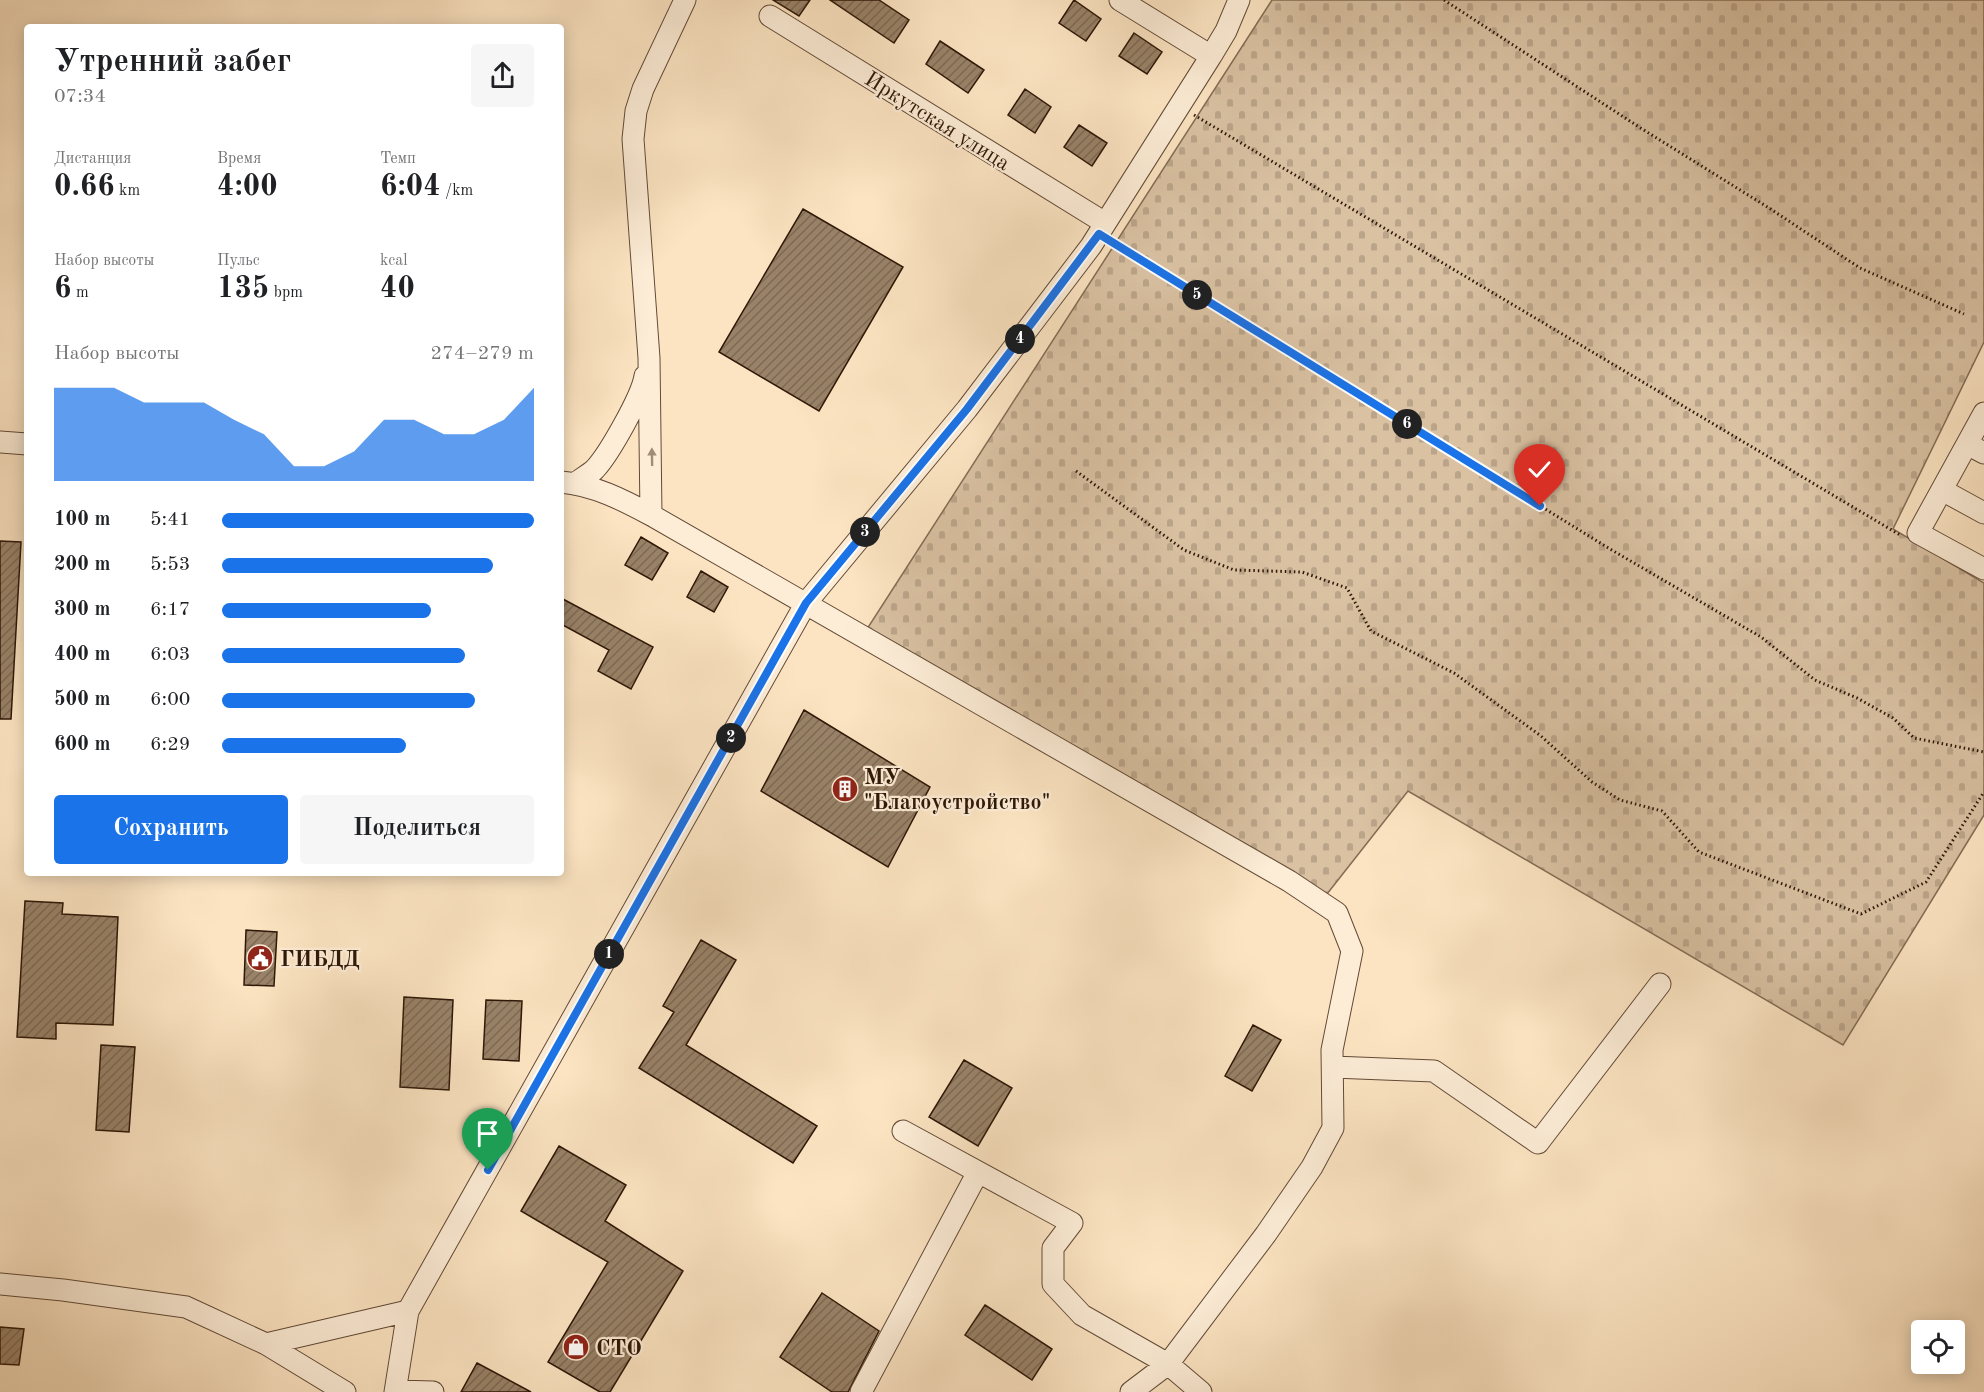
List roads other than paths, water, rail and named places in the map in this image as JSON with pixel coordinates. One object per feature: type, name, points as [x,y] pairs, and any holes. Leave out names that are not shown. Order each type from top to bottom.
[{"type":"street","points":[[651,515],[649,358],[633,139],[636,111],[643,89],[686,0]]},
{"type":"street","points":[[1120,0],[1211,56]]},
{"type":"street","points":[[433,1392],[396,1392],[408,1311],[806,603],[967,409],[1102,229],[1226,31],[1239,0]]},
{"type":"street","name":"Иркутская улица","points":[[770,16],[1102,229]]},
{"type":"street","points":[[569,482],[595,469],[605,455],[639,396],[649,358]]},
{"type":"street","points":[[1984,413],[1976,448],[1942,490],[1918,533],[1984,569]]},
{"type":"street","points":[[0,442],[24,444]]},
{"type":"street","points":[[569,482],[622,500],[651,515],[1279,875],[1337,913],[1352,951],[1332,1050],[1333,1128],[1312,1167],[1266,1234],[1168,1364],[1131,1392]]},
{"type":"street","points":[[1942,490],[1984,513]]},
{"type":"street","points":[[1333,1067],[1434,1071],[1538,1143],[1660,984]]},
{"type":"street","points":[[903,1131],[1072,1223],[1053,1248],[1053,1284],[1082,1315],[1168,1364],[1201,1392]]},
{"type":"street","points":[[861,1392],[978,1172]]},
{"type":"street","points":[[0,1284],[186,1307],[267,1344],[345,1392]]},
{"type":"street","points":[[267,1344],[408,1311]]},
{"type":"place","name":"МУ \"Благоустройство\"","points":[[845,789]]},
{"type":"place","name":"ГИБДД","points":[[260,958]]},
{"type":"place","name":"СТО","points":[[576,1347]]}]
